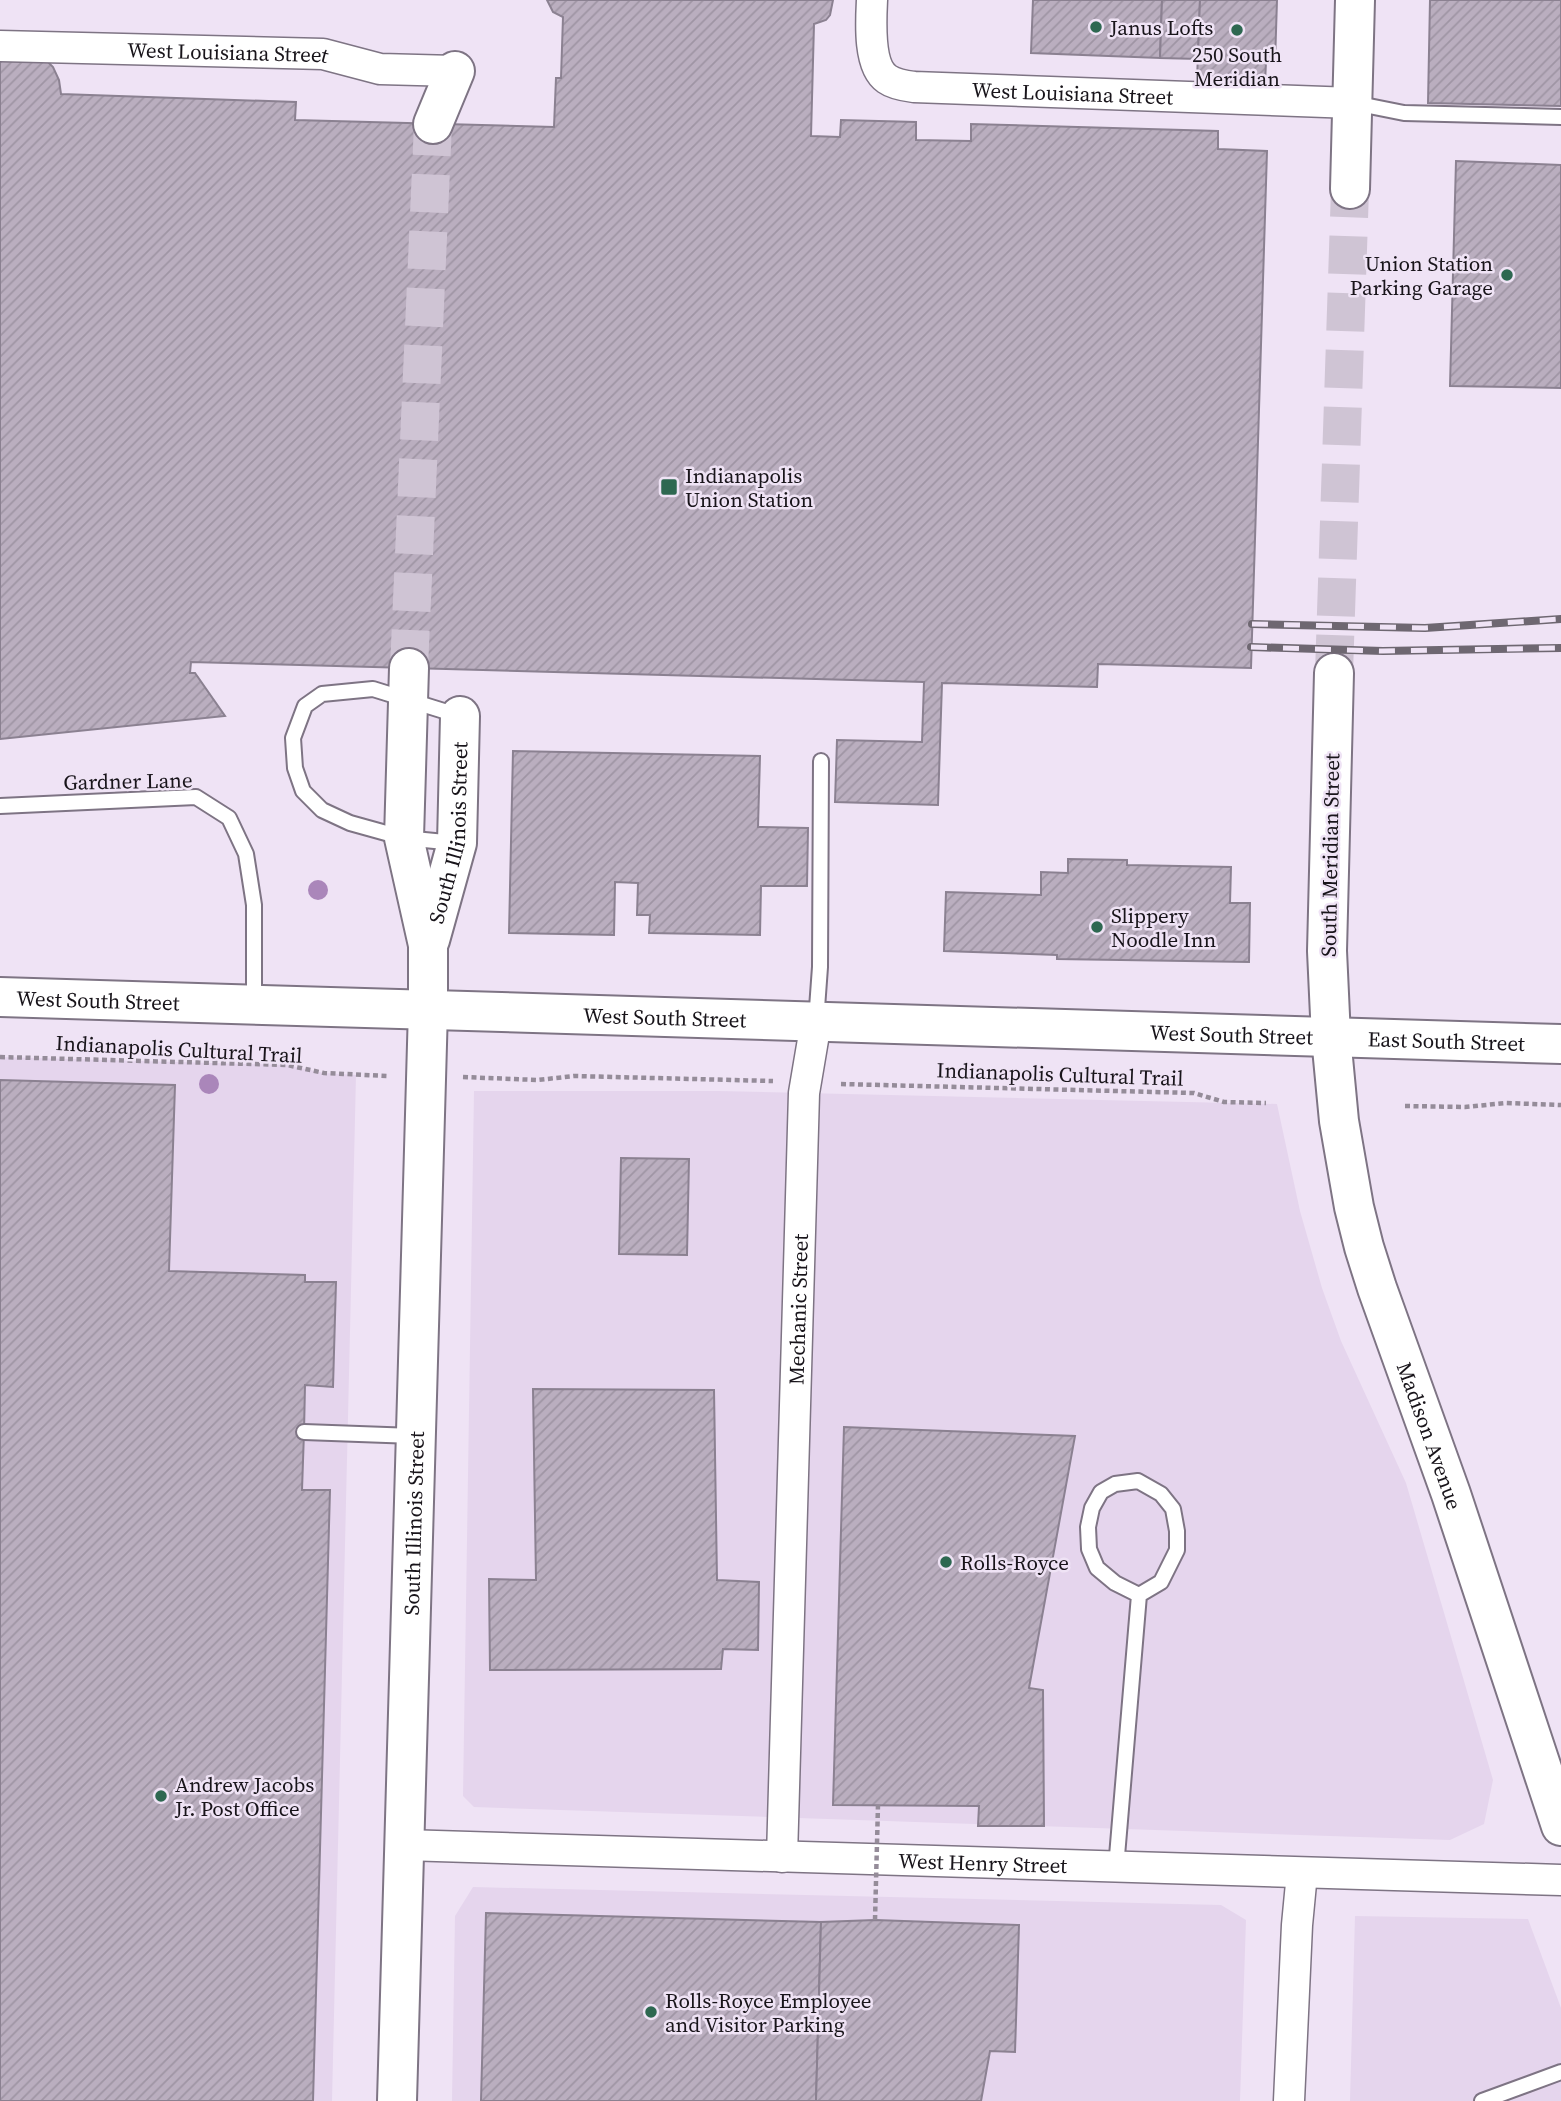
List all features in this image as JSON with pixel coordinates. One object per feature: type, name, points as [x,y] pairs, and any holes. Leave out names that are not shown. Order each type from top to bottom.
[{"type":"main road","points":[[1350,189],[1355,0]]},
{"type":"main road","points":[[433,124],[455,71]]},
{"type":"main road","name":"South Meridian Street","points":[[1331,1037],[1327,951],[1334,673]]},
{"type":"main road","name":"South Illinois Street","points":[[397,2101],[428,1009],[428,945],[404,838],[409,684]]},
{"type":"main road","name":"South Illinois Street","points":[[428,945],[457,843],[460,716]]},
{"type":"main road","name":"West South Street","points":[[0,997],[1331,1037]]},
{"type":"main road","name":"East South Street","points":[[1331,1037],[1561,1044]]},
{"type":"main road","name":"Madison Avenue","points":[[1331,1037],[1340,1130],[1364,1247],[1447,1483],[1561,1826]]},
{"type":"street","name":"West Louisiana Street","points":[[872,0],[873,49],[879,70],[887,80],[914,87],[1353,103]]},
{"type":"street","name":"West Louisiana Street","points":[[0,46],[323,54],[380,69],[455,71]]},
{"type":"street","name":"Mechanic Street","points":[[782,1857],[804,1093],[816,1022]]},
{"type":"street","name":"West Henry Street","points":[[404,1844],[1561,1880]]},
{"type":"street","points":[[1289,2101],[1302,1874]]},
{"type":"lane","points":[[1353,103],[1404,113],[1561,117]]},
{"type":"lane","points":[[457,843],[404,838],[350,823],[322,810],[303,790],[295,768],[293,738],[304,706],[322,694],[409,684],[460,716]]},
{"type":"lane","name":"Mechanic Street","points":[[816,1022],[820,967],[821,761]]},
{"type":"lane","name":"Gardner Lane","points":[[0,806],[196,797],[229,818],[246,854],[254,905],[254,1004]]},
{"type":"lane","points":[[304,1432],[415,1436]]},
{"type":"lane","points":[[1138,1481],[1161,1494],[1173,1509],[1177,1531],[1177,1550],[1161,1583],[1139,1595],[1115,1583],[1097,1568],[1089,1549],[1088,1527],[1092,1508],[1101,1492],[1115,1484],[1138,1481]]},
{"type":"lane","points":[[1116,1868],[1139,1595]]},
{"type":"lane","points":[[1482,2101],[1561,2072]]},
{"type":"path","name":"Indianapolis Cultural Trail","points":[[0,1057],[287,1065],[324,1073],[356,1075]]},
{"type":"path","points":[[485,1078],[538,1080],[574,1076],[749,1081]]},
{"type":"path","name":"Indianapolis Cultural Trail","points":[[852,1084],[1194,1093],[1224,1102],[1266,1103]]},
{"type":"path","points":[[1405,1106],[1465,1107],[1506,1103],[1561,1105]]},
{"type":"path","points":[[874,1920],[878,1805]]},
{"type":"shaded area","name":"Andrew Jacobs Jr. Post Office","points":[[0,1057],[287,1065],[324,1073],[356,1075],[332,2101],[0,2101]]},
{"type":"shaded area","points":[[474,1091],[718,1091],[1277,1104],[1300,1211],[1322,1288],[1341,1341],[1406,1483],[1493,1780],[1484,1824],[1450,1840],[474,1807],[463,1796]]},
{"type":"shaded area","points":[[473,1887],[1221,1905],[1246,1920],[1240,2101],[452,2101],[455,1916]]},
{"type":"shaded area","points":[[1355,1916],[1528,1919],[1561,2008],[1561,2101],[1350,2101]]},
{"type":"building","name":"Indianapolis Union Station","points":[[547,0],[833,0],[830,15],[826,20],[814,24],[811,136],[840,137],[841,120],[916,122],[916,140],[971,141],[971,124],[1218,131],[1218,149],[1267,151],[1251,668],[1098,664],[1097,687],[942,683],[938,805],[835,802],[837,740],[922,742],[924,682],[191,662],[190,673],[195,673],[225,716],[0,739],[0,49],[43,57],[53,67],[61,94],[296,102],[295,120],[554,127],[556,78],[561,78],[563,17],[553,12]]},
{"type":"building","name":"Janus Lofts","points":[[1033,0],[1162,0],[1160,58],[1031,53]]},
{"type":"building","points":[[1162,0],[1200,0],[1198,59],[1160,58]]},
{"type":"building","name":"250 South Meridian","points":[[1200,0],[1277,0],[1275,63],[1266,62],[1265,83],[1197,80]]},
{"type":"building","points":[[1430,0],[1561,0],[1561,106],[1428,103]]},
{"type":"building","name":"Union Station Parking Garage","points":[[1456,161],[1561,165],[1561,388],[1450,386]]},
{"type":"building","points":[[513,751],[760,756],[758,827],[808,828],[807,886],[761,886],[760,935],[649,933],[650,915],[637,915],[638,883],[615,882],[614,935],[509,933]]},
{"type":"building","name":"Slippery Noodle Inn","points":[[1068,859],[1127,860],[1127,865],[1231,867],[1230,903],[1250,903],[1249,962],[1057,959],[1057,955],[944,951],[946,892],[1041,895],[1041,872],[1068,873]]},
{"type":"building","name":"Andrew Jacobs Jr. Post Office","points":[[0,1080],[175,1085],[169,1271],[305,1275],[305,1282],[336,1282],[333,1387],[305,1385],[302,1490],[330,1490],[313,2101],[0,2101]]},
{"type":"building","points":[[621,1158],[689,1159],[687,1255],[619,1254]]},
{"type":"building","points":[[533,1389],[714,1390],[717,1580],[759,1582],[758,1650],[723,1649],[721,1669],[490,1670],[489,1579],[536,1580]]},
{"type":"building","name":"Rolls-Royce","points":[[844,1427],[1075,1436],[1029,1688],[1043,1690],[1044,1826],[978,1826],[979,1806],[833,1805]]},
{"type":"building","name":"Rolls-Royce Employee and Visitor Parking","points":[[486,1913],[821,1922],[816,2101],[481,2101]]},
{"type":"building","points":[[875,1920],[1019,1925],[1015,2052],[990,2051],[981,2101],[816,2101],[821,1922]]},
{"type":"tunnel","points":[[409,668],[433,124]]},
{"type":"tunnel","points":[[1334,673],[1350,189]]},
{"type":"railway","points":[[1252,624],[1425,628],[1561,619]]},
{"type":"railway","points":[[1251,647],[1383,651],[1561,648]]},
{"type":"place","name":"Janus Lofts","points":[[1096,27]]},
{"type":"place","name":"250 South Meridian","points":[[1237,30]]},
{"type":"place","name":"Union Station Parking Garage","points":[[1507,275]]},
{"type":"place","name":"Indianapolis Union Station","points":[[669,487]]},
{"type":"place","name":"Slippery Noodle Inn","points":[[1097,927]]},
{"type":"place","name":"Rolls-Royce","points":[[946,1562]]},
{"type":"place","name":"Andrew Jacobs Jr. Post Office","points":[[161,1796]]},
{"type":"place","name":"Rolls-Royce Employee and Visitor Parking","points":[[651,2012]]}]
